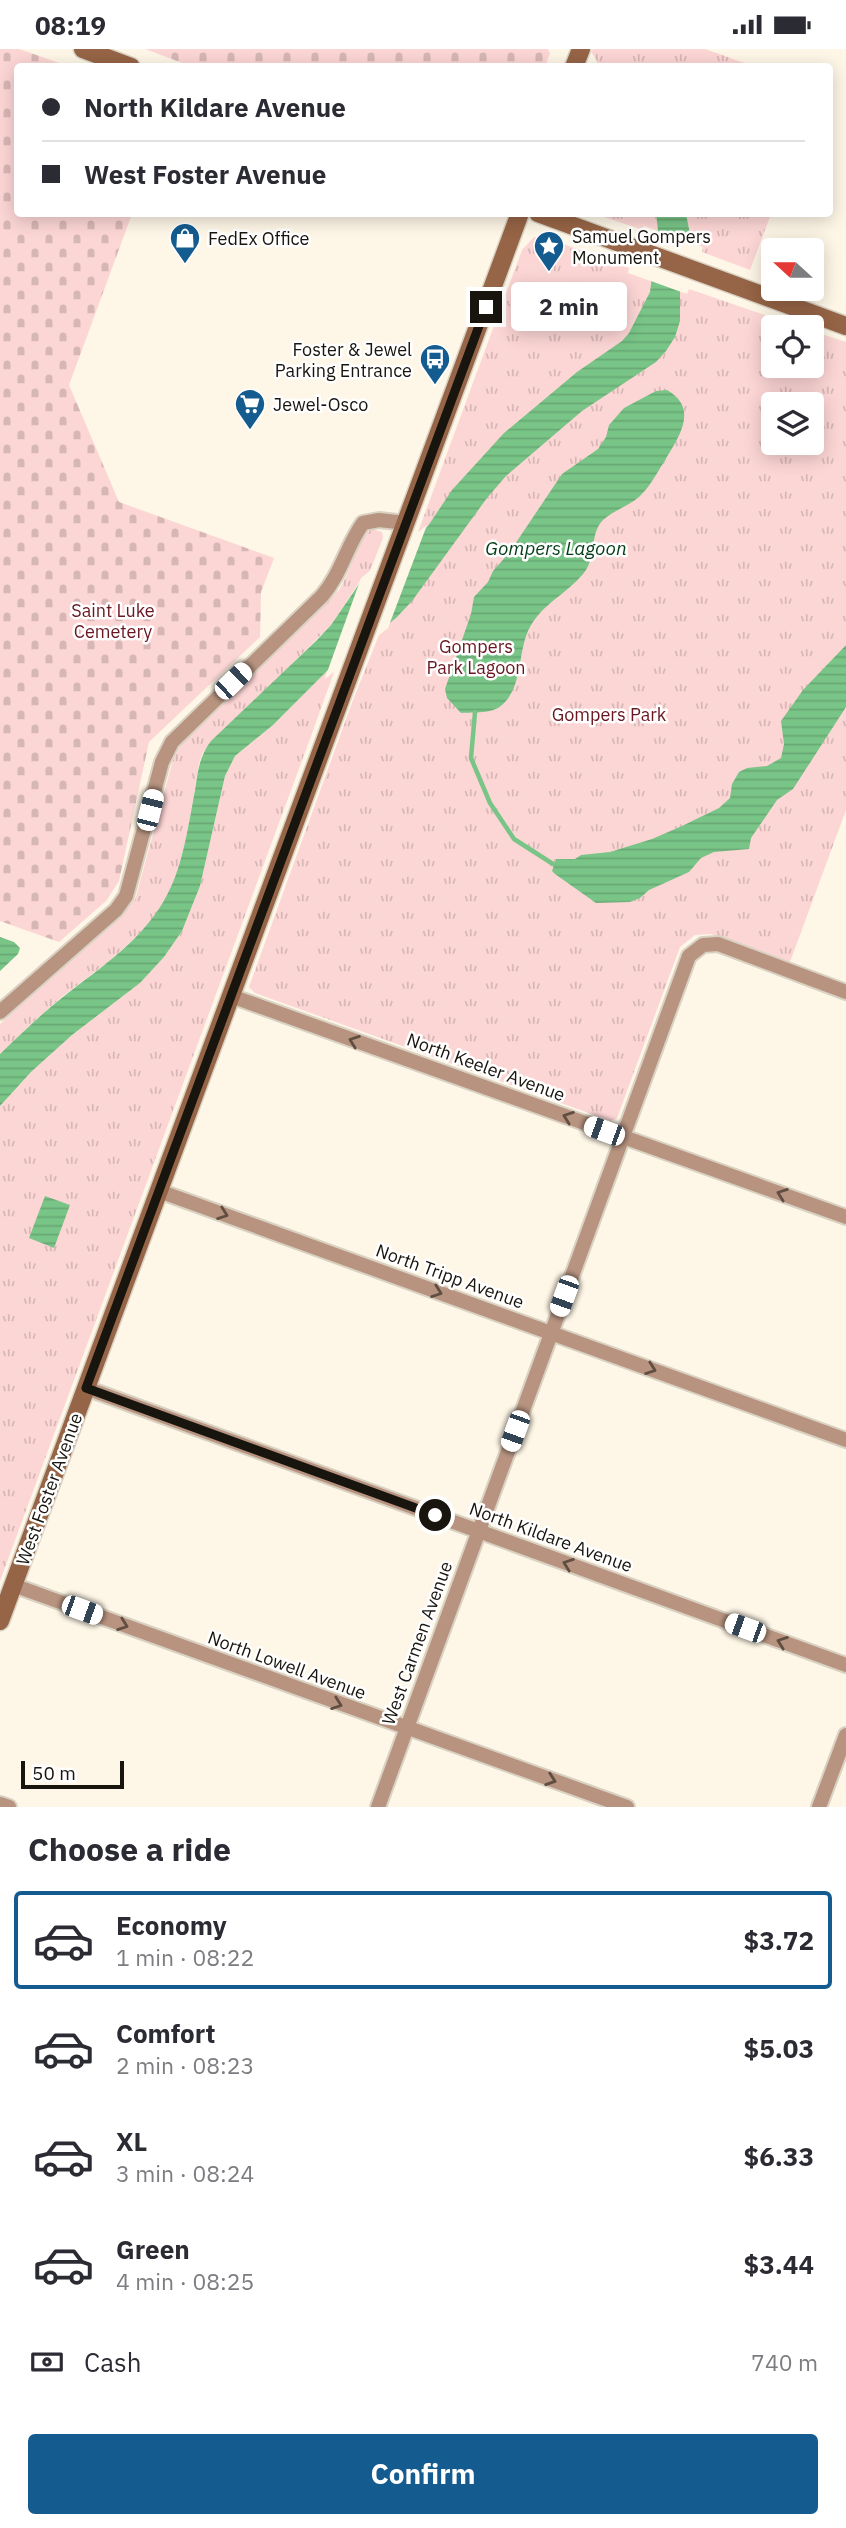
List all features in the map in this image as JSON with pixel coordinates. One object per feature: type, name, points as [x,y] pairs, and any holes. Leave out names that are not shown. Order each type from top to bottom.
[{"type":"main road","points":[[83,49],[120,63]]},
{"type":"main road","name":"West Foster Avenue","points":[[0,1621],[519,217]]},
{"type":"main road","points":[[549,217],[846,326]]},
{"type":"street","points":[[0,1012],[116,910],[126,896],[162,762],[172,742],[336,580],[354,535],[363,523],[379,520],[406,523]]},
{"type":"street","name":"West Carmen Avenue","points":[[378,1807],[689,956],[703,945],[718,944],[846,992]]},
{"type":"street","name":"North Keeler Avenue","points":[[231,996],[846,1217]]},
{"type":"street","name":"North Tripp Avenue","points":[[159,1191],[846,1440]]},
{"type":"street","name":"North Kildare Avenue","points":[[86,1388],[846,1665]]},
{"type":"street","name":"North Lowell Avenue","points":[[13,1585],[627,1807]]},
{"type":"street","points":[[819,1807],[846,1735]]},
{"type":"street","points":[[0,1804],[9,1807]]},
{"type":"green space","name":"Saint Luke Cemetery","points":[[0,49],[19,49],[59,63],[14,63],[14,217],[131,217],[69,385],[119,502],[274,558],[261,592],[260,637],[149,742],[119,881],[106,901],[59,942],[0,921]]},
{"type":"green space","points":[[145,49],[548,49],[550,53],[546,63],[182,63]]},
{"type":"green space","points":[[593,49],[705,49],[745,63],[597,63],[591,52]]},
{"type":"green space","points":[[604,217],[656,217],[658,231],[644,226],[643,230]]},
{"type":"green space","points":[[687,217],[770,217],[750,270],[702,252],[703,247],[692,243]]},
{"type":"green space","name":"Gompers Park","points":[[534,237],[547,238],[629,268],[628,273],[687,294],[689,289],[765,315],[761,315],[761,378],[824,378],[824,335],[846,342],[846,810],[790,962],[711,934],[695,935],[680,947],[617,1118],[611,1121],[255,993],[249,987],[353,700],[379,635],[388,628],[426,527],[418,532],[522,250]]},
{"type":"green space","points":[[372,529],[382,532],[383,538],[370,571],[362,578],[331,625],[203,752],[182,855],[174,881],[160,908],[122,950],[55,1003],[0,1054],[0,1024],[113,924],[135,900],[173,760],[181,745],[339,590],[358,548]]},
{"type":"green space","points":[[327,671],[325,679],[334,672],[0,1581],[0,1106],[31,1072],[72,1035],[140,983],[164,957],[182,931],[200,886],[225,776],[235,756],[273,725]]},
{"type":"water","points":[[656,217],[687,217],[692,243],[680,292],[680,321],[675,337],[666,351],[656,362],[582,411],[506,476],[412,601],[396,618],[327,671],[273,725],[235,756],[225,776],[200,886],[182,931],[164,957],[140,983],[72,1035],[31,1072],[0,1106],[0,1054],[47,1010],[135,938],[168,893],[182,857],[200,764],[211,741],[317,640],[331,625],[359,584],[428,526],[452,490],[504,433],[577,372],[622,341],[629,333],[650,292],[658,231]]},
{"type":"water","name":"Gompers Lagoon","points":[[667,390],[682,406],[683,424],[653,480],[639,497],[603,520],[596,531],[586,570],[533,622],[524,642],[514,687],[509,697],[493,710],[461,713],[447,698],[445,689],[471,614],[474,597],[509,553],[562,474],[598,449],[606,437],[609,425],[624,408],[656,391]]},
{"type":"water","points":[[846,645],[846,707],[793,789],[777,800],[751,838],[749,849],[714,852],[701,858],[689,872],[630,902],[596,903],[552,871],[556,859],[575,859],[581,855],[610,852],[652,839],[719,808],[730,798],[732,784],[739,772],[747,768],[767,766],[781,758],[784,744],[781,721],[803,690]]},
{"type":"water","points":[[0,937],[14,942],[20,948],[18,954],[0,971]]},
{"type":"water","points":[[45,1196],[70,1205],[54,1248],[29,1238]]},
{"type":"pier","points":[[557,49],[589,49],[597,61],[553,63]]},
{"type":"pier","points":[[654,230],[695,244],[684,275],[684,293],[648,280]]},
{"type":"pier","points":[[427,525],[388,628],[325,678],[361,578]]},
{"type":"waterway","points":[[475,712],[471,758],[490,803],[514,839],[553,864]]},
{"type":"place","name":"FedEx Office","points":[[185,265]]},
{"type":"place","name":"Samuel Gompers Monument","points":[[549,273]]},
{"type":"place","name":"Foster & Jewel Parking Entrance","points":[[435,386]]},
{"type":"place","name":"Jewel-Osco","points":[[250,431]]},
{"type":"route","points":[[435,1515],[86,1388],[486,307]]},
{"type":"park label","name":"Gompers Park Lagoon","points":[[476,656]]}]
